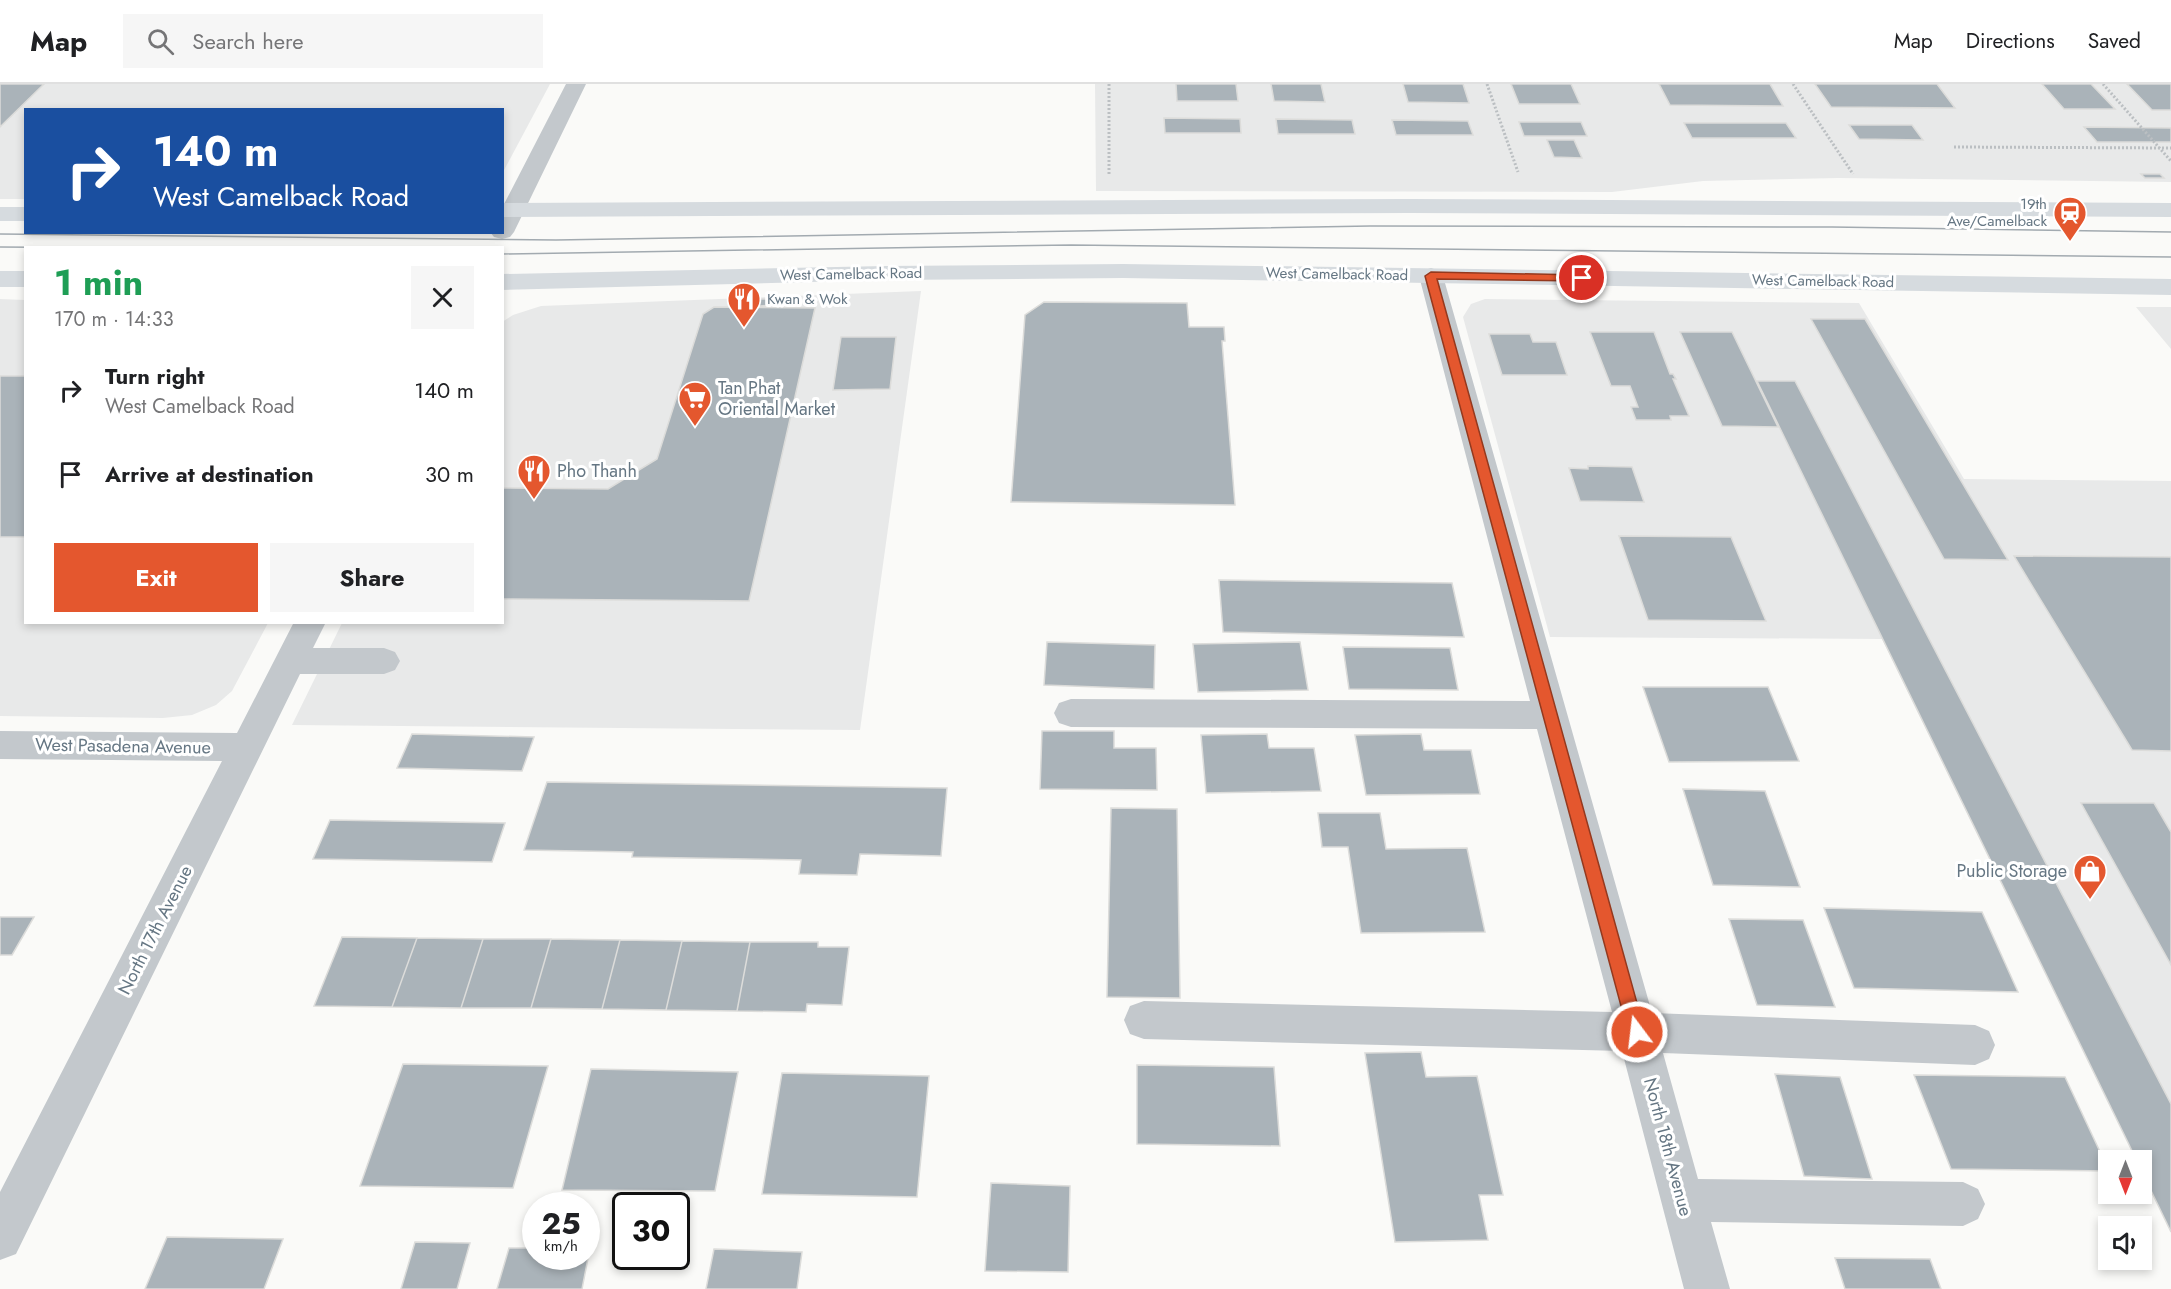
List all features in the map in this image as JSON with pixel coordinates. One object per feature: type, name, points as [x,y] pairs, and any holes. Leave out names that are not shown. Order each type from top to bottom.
[{"type":"main road","points":[[508,210],[1410,206],[2171,210]]},
{"type":"main road","points":[[0,214],[24,214]]},
{"type":"main road","name":"West Camelback Road","points":[[504,282],[1101,271],[2171,287]]},
{"type":"main road","points":[[0,279],[24,279]]},
{"type":"street","points":[[504,225],[508,210],[576,84]]},
{"type":"street","name":"North 18th Avenue","points":[[1431,276],[1707,1289]]},
{"type":"street","name":"North 17th Avenue","points":[[0,1238],[309,624]]},
{"type":"street","points":[[290,661],[384,661]]},
{"type":"street","points":[[1071,713],[1550,715]]},
{"type":"street","name":"West Pasadena Avenue","points":[[0,745],[247,747]]},
{"type":"street","points":[[1144,1020],[1637,1032],[1975,1045]]},
{"type":"street","points":[[1683,1200],[1963,1204]]},
{"type":"path","points":[[1108,84],[1108,181]]},
{"type":"path","points":[[1487,84],[1521,182]]},
{"type":"path","points":[[1793,84],[1853,174]]},
{"type":"path","points":[[2103,84],[2171,161]]},
{"type":"path","points":[[1954,147],[2171,148]]},
{"type":"shaded area","points":[[0,84],[550,84],[504,170],[504,108],[24,108],[24,199],[0,199]]},
{"type":"shaded area","points":[[1095,84],[2171,84],[2171,182],[1838,178],[1703,181],[1612,192],[1096,191]]},
{"type":"shaded area","points":[[921,291],[860,730],[292,725],[342,624],[504,624],[504,321],[513,315],[541,306]]},
{"type":"shaded area","points":[[0,299],[24,300],[24,624],[267,624],[232,691],[216,705],[192,715],[163,718],[0,716]]},
{"type":"shaded area","points":[[1485,299],[1859,303],[1964,479],[2171,481],[2171,1232],[2152,1193],[2152,1150],[2132,1150],[1882,639],[1550,637],[1463,317],[1471,304]]},
{"type":"shaded area","points":[[2136,307],[2171,307],[2171,349]]},
{"type":"building","points":[[0,84],[44,84],[0,127]]},
{"type":"building","points":[[1176,84],[1236,84],[1238,101],[1177,101]]},
{"type":"building","points":[[1271,84],[1321,84],[1325,102],[1274,101]]},
{"type":"building","points":[[1403,84],[1463,84],[1469,103],[1408,102]]},
{"type":"building","points":[[1511,84],[1571,84],[1580,104],[1519,104]]},
{"type":"building","points":[[1659,84],[1770,84],[1783,106],[1670,105]]},
{"type":"building","points":[[1815,84],[1937,84],[1955,108],[1831,107]]},
{"type":"building","points":[[2042,84],[2091,84],[2115,109],[2064,109]]},
{"type":"building","points":[[2127,84],[2171,84],[2171,110],[2152,110]]},
{"type":"building","points":[[1164,118],[1240,119],[1241,133],[1165,133]]},
{"type":"building","points":[[1276,119],[1352,120],[1355,134],[1278,134]]},
{"type":"building","points":[[1392,120],[1468,121],[1473,135],[1396,135]]},
{"type":"building","points":[[1519,122],[1581,122],[1587,136],[1524,136]]},
{"type":"building","points":[[1684,123],[1786,123],[1796,138],[1692,138]]},
{"type":"building","points":[[1849,125],[1912,125],[1923,140],[1859,139]]},
{"type":"building","points":[[2084,127],[2171,128],[2171,142],[2097,142]]},
{"type":"building","points":[[1547,140],[1574,140],[1582,158],[1554,157]]},
{"type":"building","points":[[2141,174],[2160,174],[2164,178],[2145,178]]},
{"type":"building","points":[[759,299],[782,299],[781,305],[758,306]]},
{"type":"building","points":[[1044,302],[1187,303],[1189,327],[1224,327],[1225,341],[1222,341],[1235,505],[1011,502],[1025,315]]},
{"type":"building","points":[[714,307],[815,308],[749,601],[504,599],[504,488],[608,489],[657,459],[703,314]]},
{"type":"building","points":[[1811,319],[1865,319],[2008,560],[1944,559]]},
{"type":"building","points":[[1590,332],[1654,332],[1670,374],[1673,374],[1676,379],[1673,379],[1689,416],[1670,416],[1671,420],[1636,420],[1631,407],[1638,407],[1630,386],[1611,386]]},
{"type":"building","points":[[1680,332],[1732,332],[1778,427],[1722,426]]},
{"type":"building","points":[[1489,334],[1530,334],[1533,342],[1556,342],[1567,375],[1502,375]]},
{"type":"building","points":[[841,337],[896,337],[890,389],[833,390]]},
{"type":"building","points":[[0,376],[24,376],[24,537],[0,537]]},
{"type":"building","points":[[1757,381],[1795,381],[2171,1104],[2171,1232],[2152,1193],[2152,1150],[2132,1150]]},
{"type":"building","points":[[1588,466],[1632,467],[1644,502],[1580,501],[1569,468],[1588,469]]},
{"type":"building","points":[[1619,536],[1731,537],[1766,621],[1648,620]]},
{"type":"building","points":[[2014,556],[2171,557],[2171,751],[2132,750]]},
{"type":"building","points":[[1219,580],[1452,583],[1464,637],[1223,632]]},
{"type":"building","points":[[1047,642],[1155,645],[1154,689],[1044,685]]},
{"type":"building","points":[[1300,642],[1308,690],[1198,692],[1193,644]]},
{"type":"building","points":[[1343,647],[1450,648],[1458,690],[1349,689]]},
{"type":"building","points":[[1643,687],[1768,687],[1799,761],[1669,762]]},
{"type":"building","points":[[1042,731],[1114,731],[1114,748],[1156,748],[1157,790],[1040,789]]},
{"type":"building","points":[[412,734],[534,737],[522,771],[397,768]]},
{"type":"building","points":[[1267,734],[1269,748],[1314,748],[1321,791],[1206,793],[1201,735]]},
{"type":"building","points":[[1421,734],[1424,750],[1471,750],[1480,794],[1366,795],[1355,735]]},
{"type":"building","points":[[547,782],[947,788],[941,856],[860,854],[857,875],[799,874],[801,860],[632,857],[633,852],[524,850]]},
{"type":"building","points":[[1683,789],[1765,791],[1800,887],[1713,885]]},
{"type":"building","points":[[2081,803],[2154,803],[2171,832],[2171,965]]},
{"type":"building","points":[[1111,808],[1177,809],[1180,998],[1107,997]]},
{"type":"building","points":[[1318,813],[1380,813],[1386,849],[1467,848],[1485,932],[1361,933],[1348,847],[1322,847]]},
{"type":"building","points":[[330,820],[505,823],[492,862],[313,859]]},
{"type":"building","points":[[1824,908],[1982,912],[2018,992],[1854,988]]},
{"type":"building","points":[[0,917],[34,917],[12,955],[0,955]]},
{"type":"building","points":[[1729,919],[1803,920],[1835,1007],[1757,1005]]},
{"type":"building","points":[[342,937],[417,938],[392,1007],[314,1006]]},
{"type":"building","points":[[417,938],[483,939],[461,1008],[392,1007]]},
{"type":"building","points":[[483,939],[551,939],[531,1008],[461,1008]]},
{"type":"building","points":[[551,939],[620,940],[602,1009],[531,1008]]},
{"type":"building","points":[[620,940],[682,941],[666,1010],[602,1009]]},
{"type":"building","points":[[682,941],[750,942],[737,1011],[666,1010]]},
{"type":"building","points":[[750,942],[818,942],[818,947],[849,947],[842,1005],[807,1004],[806,1012],[737,1011]]},
{"type":"building","points":[[1421,1052],[1426,1077],[1477,1076],[1503,1195],[1479,1195],[1488,1240],[1395,1242],[1365,1053]]},
{"type":"building","points":[[403,1064],[548,1066],[513,1188],[360,1186]]},
{"type":"building","points":[[1137,1065],[1274,1067],[1280,1146],[1137,1144]]},
{"type":"building","points":[[591,1069],[738,1072],[715,1191],[562,1190]]},
{"type":"building","points":[[782,1073],[929,1076],[917,1197],[762,1194]]},
{"type":"building","points":[[1775,1074],[1840,1077],[1872,1179],[1804,1176]]},
{"type":"building","points":[[1914,1075],[2065,1077],[2099,1150],[2098,1171],[1951,1169]]},
{"type":"building","points":[[991,1183],[1070,1186],[1068,1272],[985,1271]]},
{"type":"building","points":[[167,1237],[283,1239],[264,1289],[145,1289]]},
{"type":"building","points":[[415,1242],[470,1243],[457,1289],[401,1289]]},
{"type":"building","points":[[509,1248],[522,1248],[522,1270],[586,1270],[582,1289],[497,1289]]},
{"type":"building","points":[[714,1249],[802,1252],[797,1289],[706,1289]]},
{"type":"building","points":[[1835,1258],[1930,1259],[1941,1289],[1845,1289]]},
{"type":"tram line","points":[[0,234],[556,240],[1370,226],[1832,227],[2171,232]]},
{"type":"tram line","points":[[504,254],[1071,245],[2171,257]]},
{"type":"tram line","points":[[0,247],[24,247]]},
{"type":"place","name":"19th Ave/Camelback","points":[[2070,242]]},
{"type":"place","name":"Kwan & Wok","points":[[744,328]]},
{"type":"place","name":"Tan Phat Oriental Market","points":[[695,427]]},
{"type":"place","name":"Pho Thanh","points":[[534,500]]},
{"type":"place","name":"Public Storage","points":[[2090,900]]},
{"type":"route","points":[[1582,278],[1431,276],[1637,1032]]}]
